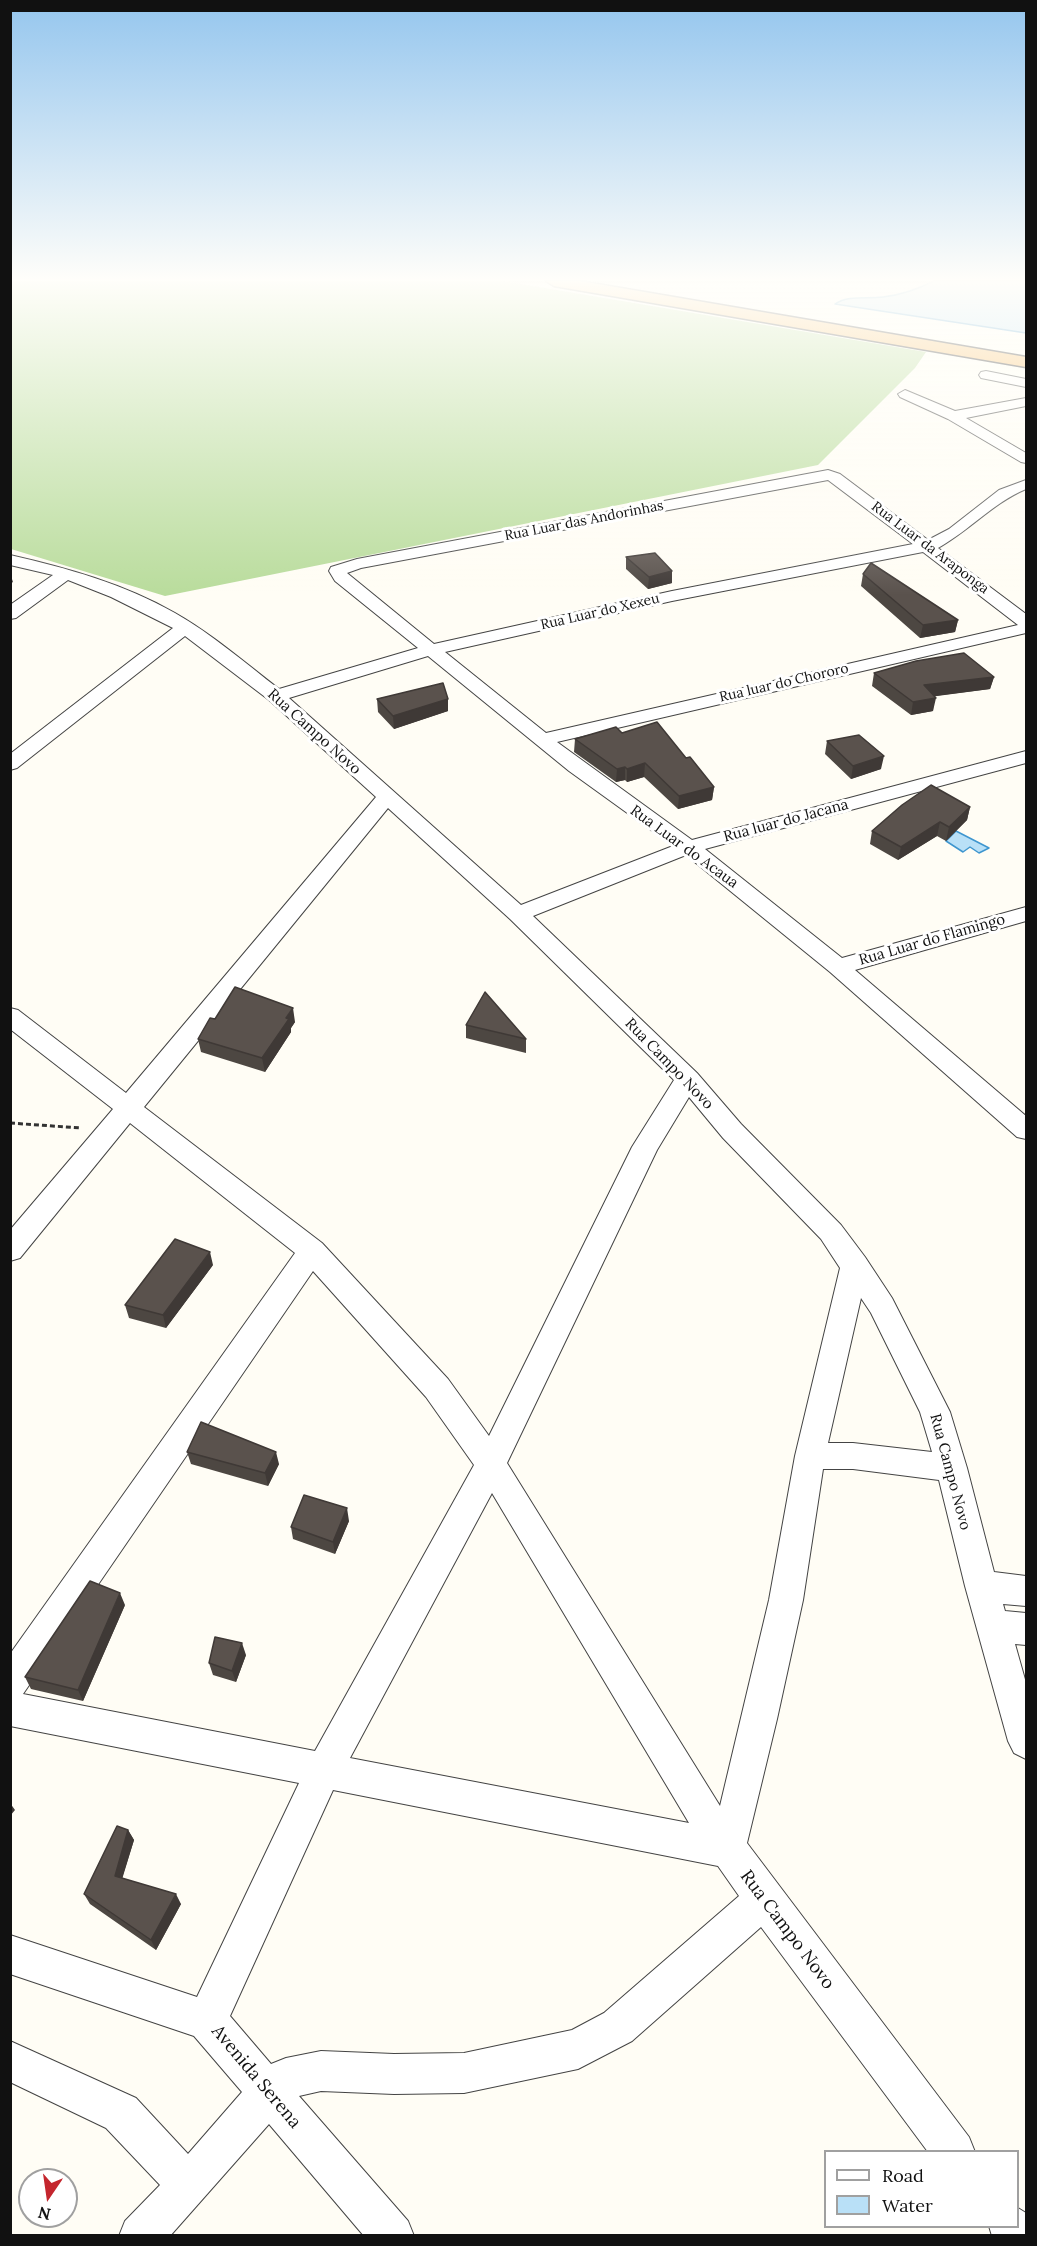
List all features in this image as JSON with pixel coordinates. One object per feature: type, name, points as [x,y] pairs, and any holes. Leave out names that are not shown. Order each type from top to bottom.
[{"type":"street","points":[[905,394],[953,416],[1026,459]]},
{"type":"street","points":[[953,416],[1026,402]]},
{"type":"street","name":"Rua Luar da Araponga","points":[[832,475],[930,546],[1026,622]]},
{"type":"street","name":"Rua Luar das Andorinhas","points":[[337,571],[357,564],[832,475]]},
{"type":"street","name":"Rua Luar do Xexeu","points":[[276,696],[430,650],[672,596],[930,546],[955,532],[1004,493],[1026,484]]},
{"type":"street","name":"Rua Campo Novo","points":[[10,560],[66,573],[117,593],[185,627],[276,696],[386,798],[518,914],[688,1079],[732,1131],[831,1232],[882,1306],[935,1412],[952,1468],[981,1587],[1026,1741]]},
{"type":"street","name":"Rua Luar do Acaua","points":[[337,571],[340,577],[541,740],[609,792],[689,847],[838,968],[1026,1128]]},
{"type":"street","points":[[10,614],[66,573]]},
{"type":"street","points":[[10,764],[185,627]]},
{"type":"street","name":"Rua luar do Chororo","points":[[541,740],[1026,628]]},
{"type":"street","name":"Rua luar do Jacana","points":[[518,914],[689,847],[1026,757]]},
{"type":"street","points":[[10,1250],[386,798]]},
{"type":"street","name":"Rua Luar do Flamingo","points":[[838,968],[1026,914]]},
{"type":"street","name":"Rua Campo Novo","points":[[10,1016],[120,1117],[312,1251],[437,1388],[491,1464],[727,1849],[953,2150]]},
{"type":"street","points":[[207,2020],[324,1770],[491,1464],[645,1147],[688,1079]]},
{"type":"street","points":[[10,1684],[312,1251]]},
{"type":"street","points":[[10,1709],[727,1849],[760,1719],[784,1611],[803,1511],[810,1456],[855,1265]]},
{"type":"street","points":[[810,1456],[853,1456],[952,1468]]},
{"type":"street","points":[[981,1587],[1026,1591]]},
{"type":"street","points":[[993,1626],[1026,1629]]},
{"type":"street","points":[[140,2235],[189,2185],[269,2093],[286,2078],[321,2071],[394,2074],[464,2073],[578,2049],[618,2027],[764,1899]]},
{"type":"street","name":"Avenida Serena","points":[[10,1954],[207,2020],[393,2235]]},
{"type":"street","points":[[10,2061],[121,2114],[189,2185]]},
{"type":"path","points":[[10,1122],[120,1117]]},
{"type":"green space","points":[[10,386],[897,386],[818,465],[165,596],[11,549]]},
{"type":"water","points":[[956,831],[989,848],[979,853],[970,847],[963,852],[946,841]]},
{"type":"building","points":[[655,553],[672,571],[649,577],[626,557]]},
{"type":"building","points":[[871,563],[958,620],[923,625],[863,574]]},
{"type":"building","points":[[964,653],[994,677],[924,685],[936,698],[913,702],[874,673],[916,661]]},
{"type":"building","points":[[443,683],[448,699],[393,716],[377,699]]},
{"type":"building","points":[[657,722],[686,758],[690,757],[714,787],[679,796],[645,763],[627,769],[625,767],[617,769],[575,739],[616,727],[622,733]]},
{"type":"building","points":[[859,735],[884,756],[853,766],[827,741]]},
{"type":"building","points":[[931,785],[970,807],[949,827],[940,822],[901,847],[872,831],[902,805]]},
{"type":"building","points":[[235,987],[293,1008],[286,1018],[289,1019],[262,1058],[198,1039],[210,1018],[215,1019]]},
{"type":"building","points":[[485,992],[526,1039],[466,1025]]},
{"type":"building","points":[[175,1239],[210,1252],[163,1315],[125,1305]]},
{"type":"building","points":[[201,1422],[276,1452],[265,1473],[187,1452]]},
{"type":"building","points":[[304,1495],[347,1508],[333,1542],[291,1527]]},
{"type":"building","points":[[90,1581],[120,1593],[78,1690],[25,1677]]},
{"type":"building","points":[[215,1637],[242,1643],[232,1671],[209,1663]]},
{"type":"building","points":[[117,1826],[128,1830],[115,1876],[176,1894],[151,1940],[84,1894]]}]
